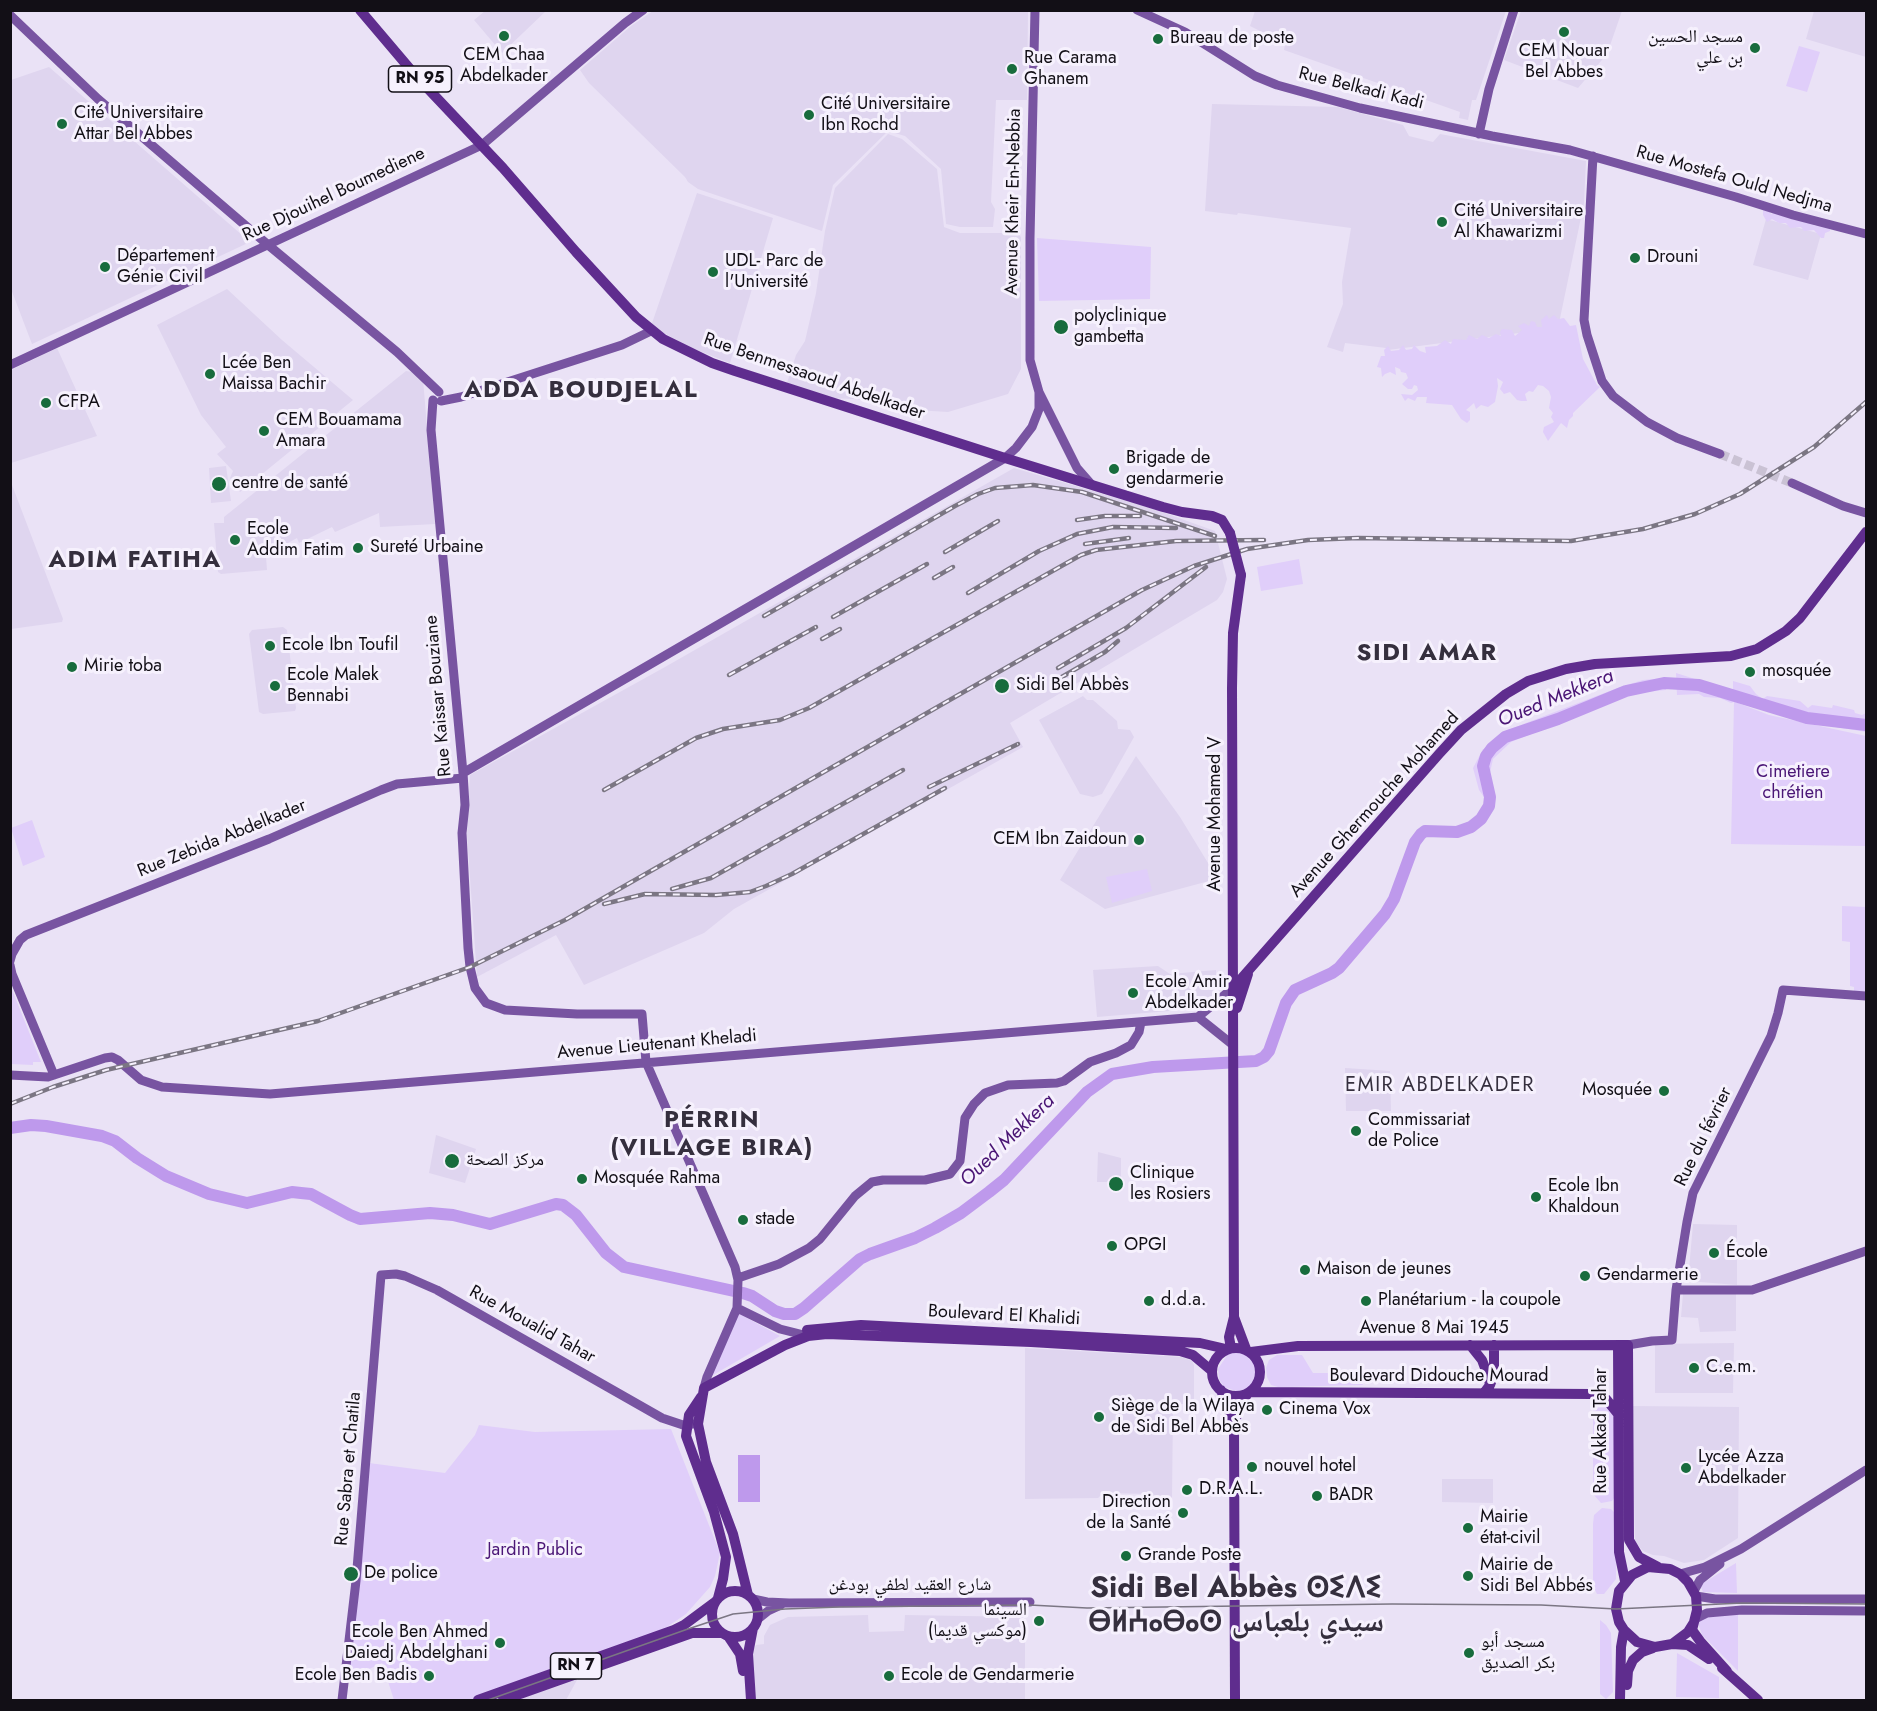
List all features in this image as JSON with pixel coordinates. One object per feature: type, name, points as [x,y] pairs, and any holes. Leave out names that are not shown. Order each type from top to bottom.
[{"type":"main road","name":"RN 95","points":[[360,10],[416,76],[482,145]]},
{"type":"main road","name":"Rue Benmessaoud Abdelkader","points":[[482,145],[636,317],[651,331],[670,343],[712,363],[1005,458],[1074,473],[1091,484],[1162,507],[1222,520],[1230,533],[1241,575]]},
{"type":"main road","name":"Avenue Ghermouche Mohamed","points":[[1233,988],[1461,730],[1506,694],[1528,681],[1566,669],[1595,664],[1731,656],[1757,649],[1786,631],[1800,618],[1866,532]]},
{"type":"main road","name":"Avenue Mohamed V","points":[[1234,1317],[1233,644],[1241,575]]},
{"type":"main road","points":[[1233,961],[1243,964],[1258,961]]},
{"type":"main road","points":[[1233,1026],[1239,998],[1249,971]]},
{"type":"main road","points":[[1234,1317],[1228,1349],[1214,1361],[1212,1371],[1234,1426]]},
{"type":"main road","points":[[1234,1317],[1249,1351],[1259,1362],[1261,1371],[1259,1381],[1239,1407],[1234,1426],[1235,1701]]},
{"type":"main road","name":"Boulevard El Khalidi","points":[[806,1333],[861,1325],[1200,1343],[1228,1349]]},
{"type":"main road","points":[[705,1468],[686,1436],[689,1415],[704,1391],[806,1333],[1031,1342],[1180,1351],[1193,1355],[1212,1371]]},
{"type":"main road","points":[[1470,1345],[1482,1360],[1487,1389]]},
{"type":"main road","points":[[1487,1389],[1494,1374],[1494,1345]]},
{"type":"main road","name":"Avenue 8 Mai 1945","points":[[1249,1351],[1298,1346],[1624,1345]]},
{"type":"main road","name":"Rue Akkad Tahar","points":[[1624,1345],[1623,1389],[1629,1540],[1640,1557],[1658,1567]]},
{"type":"main road","points":[[1228,1349],[1249,1351]]},
{"type":"main road","name":"Boulevard Didouche Mourad","points":[[1249,1392],[1487,1389],[1592,1394],[1624,1403]]},
{"type":"main road","points":[[1592,1394],[1623,1389]]},
{"type":"main road","points":[[1221,1390],[1234,1396],[1249,1392]]},
{"type":"main road","points":[[704,1391],[698,1424],[705,1468],[715,1502],[726,1557],[723,1579],[712,1616],[716,1627],[736,1644],[741,1659],[743,1701]]},
{"type":"main road","points":[[1606,1399],[1619,1415]]},
{"type":"main road","name":"Rue Akkad Tahar","points":[[1624,1403],[1619,1415],[1619,1552],[1625,1581]]},
{"type":"main road","points":[[715,1502],[733,1534],[751,1597],[758,1611],[748,1654],[751,1701]]},
{"type":"main road","points":[[1655,1647],[1637,1642],[1624,1630],[1619,1622],[1616,1603],[1625,1581],[1640,1570],[1658,1567],[1680,1574],[1695,1594],[1697,1606],[1692,1630],[1726,1671],[1758,1701]]},
{"type":"main road","points":[[716,1600],[729,1591],[742,1592],[751,1597]]},
{"type":"main road","name":"RN 7","points":[[503,1701],[678,1634],[716,1600]]},
{"type":"main road","points":[[1672,1644],[1681,1639],[1694,1622]]},
{"type":"main road","points":[[725,1634],[744,1635],[755,1624]]},
{"type":"main road","points":[[1620,1701],[1621,1647],[1624,1630]]},
{"type":"main road","name":"RN 7","points":[[478,1701],[678,1634],[698,1632],[725,1634]]},
{"type":"main road","points":[[1627,1701],[1630,1665],[1642,1652],[1655,1647],[1683,1644],[1694,1648],[1726,1671]]},
{"type":"street","name":"Rue Djouihel Boumediene","points":[[10,365],[482,145],[643,10]]},
{"type":"street","name":"Avenue Kheir En-Nebbia","points":[[1035,10],[1028,339],[1032,372],[1039,392]]},
{"type":"street","name":"Rue Belkadi Kadi","points":[[1137,10],[1185,32],[1255,76],[1276,85],[1360,108],[1593,156]]},
{"type":"street","points":[[1479,134],[1489,89],[1514,10]]},
{"type":"street","points":[[10,15],[98,99],[397,352],[426,379],[437,397],[468,394],[622,345],[651,331]]},
{"type":"street","points":[[1593,156],[1584,320],[1602,381],[1613,396],[1647,422],[1677,438],[1720,454]]},
{"type":"street","name":"Rue Mostefa Ould Nedjma","points":[[1593,156],[1866,234]]},
{"type":"street","points":[[463,775],[1005,458],[1032,427],[1039,409],[1039,392]]},
{"type":"street","points":[[1039,392],[1074,473]]},
{"type":"street","name":"Rue Kaissar Bouziane","points":[[437,397],[431,423],[463,775],[465,805],[462,833],[470,967],[475,988],[480,997],[494,1007],[516,1012],[642,1014],[646,1062]]},
{"type":"street","points":[[1792,483],[1843,506],[1866,513]]},
{"type":"street","name":"Rue Zebida Abdelkader","points":[[54,1075],[12,974],[10,963],[12,954],[20,940],[26,935],[269,839],[397,784],[463,775]]},
{"type":"street","points":[[1233,988],[1198,1017],[1233,1049]]},
{"type":"street","name":"Rue du février","points":[[1624,1345],[1672,1340],[1676,1290],[1686,1222],[1693,1193],[1771,1036],[1783,990],[1866,996]]},
{"type":"street","name":"Avenue Lieutenant Kheladi","points":[[54,1075],[105,1058],[118,1060],[141,1080],[162,1087],[270,1094],[1198,1017]]},
{"type":"street","points":[[738,1279],[779,1264],[809,1248],[820,1239],[855,1196],[872,1182],[925,1180],[950,1174],[960,1161],[965,1118],[974,1104],[985,1094],[1008,1085],[1064,1081],[1090,1062],[1131,1045],[1136,1039],[1142,1022]]},
{"type":"street","points":[[646,1062],[738,1279],[737,1305],[707,1377],[704,1391]]},
{"type":"street","points":[[10,1076],[48,1077],[54,1075]]},
{"type":"street","points":[[1676,1290],[1747,1290],[1771,1285],[1866,1251]]},
{"type":"street","name":"Rue Moualid Tahar","points":[[381,1275],[396,1274],[437,1290],[662,1418],[672,1423],[686,1425]]},
{"type":"street","name":"Rue Sabra et Chatila","points":[[342,1701],[356,1581],[381,1275]]},
{"type":"street","points":[[737,1305],[774,1326],[806,1333]]},
{"type":"street","points":[[774,1326],[806,1333]]},
{"type":"street","points":[[686,1425],[698,1424]]},
{"type":"street","points":[[1866,1470],[1734,1553],[1700,1580],[1695,1594],[1722,1599],[1866,1599]]},
{"type":"street","points":[[1680,1574],[1705,1567],[1734,1553]]},
{"type":"street","name":"شارع العقيد لطفي بودغن","points":[[751,1597],[766,1602],[789,1604],[1030,1602]]},
{"type":"street","points":[[755,1624],[768,1611],[789,1604]]},
{"type":"street","points":[[1694,1622],[1707,1613],[1866,1611]]},
{"type":"shaded area","points":[[1255,10],[1506,11],[1476,100],[1472,100],[1468,120],[1459,118],[1460,112],[1284,50],[1286,38],[1262,32],[1250,26]]},
{"type":"shaded area","name":"CEM Nouar Bel Abbes","points":[[1521,10],[1622,11],[1607,54],[1578,88],[1504,60]]},
{"type":"shaded area","name":"CEM Chaa Abdelkader","points":[[485,11],[546,11],[502,53],[474,20]]},
{"type":"shaded area","name":"Cité Universitaire Ibn Rochd","points":[[653,11],[1028,11],[1027,100],[996,100],[991,202],[995,209],[993,227],[960,227],[946,224],[941,169],[905,136],[888,131],[833,185],[822,231],[698,189],[688,182],[589,83],[580,70],[631,26]]},
{"type":"shaded area","points":[[1814,11],[1866,11],[1866,57],[1806,39]]},
{"type":"shaded area","points":[[49,67],[250,242],[32,344],[11,289],[11,80]]},
{"type":"shaded area","name":"Cité Universitaire Al Khawarizmi","points":[[1212,104],[1338,107],[1403,125],[1409,136],[1433,142],[1440,134],[1586,161],[1584,203],[1558,328],[1388,350],[1345,343],[1343,352],[1327,347],[1343,304],[1342,282],[1351,228],[1238,213],[1237,215],[1205,211]]},
{"type":"shaded area","points":[[888,134],[902,139],[937,169],[944,227],[960,233],[1017,233],[1021,237],[1021,369],[1008,394],[948,412],[900,409],[894,401],[831,398],[787,383],[796,355],[805,341],[835,188]]},
{"type":"shaded area","name":"UDL- Parc de l'Université","points":[[697,193],[773,218],[730,363],[689,347],[651,326]]},
{"type":"shaded area","points":[[1766,219],[1821,234],[1808,280],[1753,265]]},
{"type":"shaded area","name":"CEM Bouamama Amara","points":[[227,289],[282,340],[353,400],[240,492],[230,478],[233,471],[217,454],[226,447],[201,415],[157,325]]},
{"type":"shaded area","name":"CFPA","points":[[57,348],[97,436],[11,463],[11,370]]},
{"type":"shaded area","points":[[406,371],[423,379],[435,524],[380,527],[379,513],[335,532],[332,527],[299,543],[297,538],[264,556],[267,570],[221,574],[218,572],[214,523],[224,523],[224,517]]},
{"type":"shaded area","name":"centre de santé","points":[[226,466],[231,501],[211,503],[209,468]]},
{"type":"shaded area","points":[[1014,468],[1151,508],[1215,531],[1227,579],[1223,592],[1217,600],[1010,723],[1023,747],[734,909],[704,933],[584,985],[556,935],[477,977],[467,835],[470,775]]},
{"type":"shaded area","points":[[12,485],[63,619],[62,622],[11,629],[10,486]]},
{"type":"shaded area","name":"Ecole Malek Bennabi","points":[[283,627],[287,630],[296,708],[295,711],[263,714],[259,712],[249,634],[252,630]]},
{"type":"shaded area","points":[[1083,696],[1087,700],[1093,700],[1117,721],[1118,729],[1130,730],[1134,737],[1102,794],[1093,797],[1080,794],[1039,720]]},
{"type":"shaded area","name":"CEM Ibn Zaidoun","points":[[1136,756],[1180,817],[1208,863],[1209,881],[1105,909],[1060,880]]},
{"type":"shaded area","name":"Ecole Amir Abdelkader","points":[[1158,966],[1170,974],[1216,970],[1216,976],[1223,982],[1206,1004],[1194,1009],[1097,1017],[1093,970]]},
{"type":"shaded area","points":[[1345,1068],[1390,1071],[1391,1111],[1346,1111]]},
{"type":"shaded area","name":"مركز الصحة","points":[[436,1135],[476,1149],[465,1183],[429,1173]]},
{"type":"shaded area","points":[[1098,1152],[1121,1158],[1121,1182],[1097,1182]]},
{"type":"shaded area","name":"École","points":[[1693,1224],[1737,1225],[1737,1285],[1688,1281]]},
{"type":"shaded area","name":"École","points":[[1683,1294],[1736,1294],[1736,1331],[1700,1332],[1698,1318],[1681,1317]]},
{"type":"shaded area","name":"C.e.m.","points":[[1734,1343],[1733,1393],[1655,1393],[1655,1344]]},
{"type":"shaded area","name":"Siège de la Wilaya de Sidi Bel Abbès","points":[[1025,1348],[1182,1357],[1192,1361],[1194,1365],[1194,1404],[1178,1404],[1173,1408],[1172,1498],[1154,1498],[1150,1494],[1103,1493],[1098,1498],[1025,1499]]},
{"type":"shaded area","name":"Lycée Azza Abdelkader","points":[[1632,1406],[1739,1407],[1738,1538],[1704,1560],[1684,1563],[1653,1555],[1643,1551],[1635,1542]]},
{"type":"shaded area","points":[[738,1455],[760,1455],[760,1502],[738,1502]]},
{"type":"shaded area","points":[[1442,1479],[1493,1479],[1493,1503],[1442,1502]]},
{"type":"shaded area","name":"Ecole de Gendarmerie","points":[[868,1615],[869,1632],[904,1631],[905,1615],[1025,1617],[1025,1700],[756,1700],[752,1652],[756,1645],[764,1644],[764,1636],[770,1625],[788,1617]]},
{"type":"shaded area","points":[[573,1678],[577,1680],[566,1700],[518,1700]]},
{"type":"green space","points":[[1799,46],[1820,52],[1807,92],[1786,86]]},
{"type":"green space","points":[[1763,210],[1769,210],[1771,214],[1776,211],[1811,222],[1815,226],[1818,224],[1830,228],[1830,231],[1825,233],[1824,238],[1821,238],[1814,230],[1804,231],[1801,227],[1790,228],[1786,223],[1779,223],[1772,219],[1767,222]]},
{"type":"green space","points":[[1037,238],[1151,247],[1150,299],[1039,301]]},
{"type":"green space","points":[[1547,315],[1549,319],[1554,315],[1558,319],[1564,318],[1570,326],[1576,325],[1583,359],[1600,387],[1573,413],[1567,428],[1561,423],[1548,441],[1543,432],[1544,427],[1554,422],[1551,417],[1553,413],[1549,408],[1551,397],[1549,391],[1543,386],[1538,385],[1533,392],[1529,391],[1525,394],[1527,401],[1521,401],[1510,392],[1504,394],[1500,389],[1503,382],[1497,378],[1495,402],[1488,407],[1481,405],[1476,409],[1474,403],[1466,410],[1470,412],[1470,420],[1467,423],[1461,419],[1452,405],[1426,403],[1427,397],[1417,397],[1415,401],[1408,398],[1405,401],[1401,394],[1412,395],[1418,390],[1417,386],[1414,385],[1412,389],[1408,389],[1402,384],[1408,378],[1406,373],[1401,372],[1400,369],[1395,367],[1396,375],[1390,372],[1382,377],[1381,368],[1377,367],[1381,356],[1385,356],[1384,350],[1388,346],[1391,351],[1399,350],[1403,345],[1406,350],[1412,349],[1414,345],[1426,353],[1425,347],[1437,346],[1445,340],[1451,344],[1453,339],[1466,340],[1469,335],[1477,339],[1482,335],[1489,338],[1496,334],[1501,336],[1502,329],[1512,330],[1515,336],[1522,330],[1518,326],[1524,323],[1529,326],[1531,321],[1535,322],[1537,327],[1542,327],[1541,320]]},
{"type":"green space","points":[[1299,559],[1303,584],[1261,591],[1257,567]]},
{"type":"green space","name":"Cimetiere chrétien","points":[[1676,673],[1733,691],[1733,681],[1750,686],[1763,699],[1767,696],[1800,701],[1808,708],[1812,705],[1832,708],[1833,705],[1854,710],[1855,713],[1862,715],[1866,713],[1866,732],[1799,721],[1733,701],[1769,715],[1866,736],[1866,846],[1731,844],[1734,702],[1704,697],[1699,694],[1677,695]]},
{"type":"green space","points":[[1664,678],[1664,681],[1660,682],[1666,685],[1666,690],[1636,693],[1511,742],[1493,759],[1489,777],[1491,807],[1479,790],[1473,768],[1483,749],[1488,750],[1486,746],[1505,731],[1620,687],[1643,680]]},
{"type":"green space","points":[[32,820],[45,857],[23,866],[11,828]]},
{"type":"green space","points":[[1147,869],[1152,891],[1112,903],[1106,877]]},
{"type":"green space","points":[[1842,906],[1866,907],[1866,991],[1854,991],[1854,987],[1850,986],[1850,942],[1842,941]]},
{"type":"green space","points":[[11,987],[41,1062],[33,1062],[33,1065],[11,1064]]},
{"type":"green space","points":[[736,1312],[780,1336],[708,1378]]},
{"type":"green space","points":[[1240,1350],[1251,1358],[1256,1372],[1251,1386],[1239,1392],[1224,1387],[1219,1379],[1218,1369],[1228,1354]]},
{"type":"green space","points":[[1277,1355],[1302,1355],[1313,1373],[1358,1373],[1363,1385],[1278,1387],[1271,1385],[1266,1368],[1269,1360]]},
{"type":"green space","points":[[1595,1401],[1607,1405],[1615,1416],[1617,1494],[1612,1501],[1601,1503],[1593,1494],[1593,1406]]},
{"type":"green space","name":"Jardin Public","points":[[479,1425],[535,1432],[671,1429],[720,1553],[715,1576],[710,1587],[686,1614],[664,1629],[470,1700],[394,1700],[382,1663],[352,1677],[347,1667],[369,1463],[445,1473],[475,1435]]},
{"type":"green space","points":[[1602,1508],[1611,1509],[1617,1515],[1616,1579],[1604,1594],[1597,1594],[1593,1586],[1593,1524],[1594,1515]]},
{"type":"green space","points":[[1736,1563],[1737,1593],[1703,1592],[1701,1587],[1703,1583]]},
{"type":"green space","points":[[1738,1612],[1738,1671],[1702,1635],[1698,1623],[1700,1618]]},
{"type":"green space","points":[[1600,1620],[1611,1633],[1613,1692],[1606,1699],[1600,1694]]},
{"type":"green space","points":[[1677,1653],[1719,1677],[1719,1698],[1676,1697]]},
{"type":"waterway","name":"Oued Mekkera","points":[[10,1128],[31,1125],[46,1126],[102,1136],[115,1141],[166,1176],[209,1194],[247,1203],[292,1192],[311,1194],[360,1219],[430,1213],[453,1215],[490,1224],[556,1204],[563,1205],[576,1215],[606,1253],[624,1267],[743,1293],[775,1311],[795,1314],[860,1259],[935,1228],[961,1213],[989,1192],[1004,1180],[1087,1092],[1112,1074],[1153,1067],[1256,1061],[1264,1057],[1269,1051],[1286,1003],[1295,990],[1339,968],[1385,914],[1394,899],[1415,842],[1421,834],[1425,831],[1457,832],[1471,827],[1481,819],[1489,806],[1490,797],[1483,766],[1492,748],[1505,737],[1558,719],[1626,691],[1664,683],[1699,685],[1807,718],[1866,725]]},
{"type":"tunnel","points":[[1720,454],[1792,483]]},
{"type":"tram line","points":[[488,1700],[733,1614],[785,1609],[1030,1605],[1087,1608],[1392,1604],[1541,1605],[1616,1609],[1742,1603],[1866,1604]]},
{"type":"railway","points":[[10,1104],[106,1070],[318,1021],[470,967],[565,920],[1142,590],[1194,566],[1247,549],[1308,540],[1358,538],[1571,541],[1643,529],[1695,514],[1740,494],[1814,447],[1866,402]]},
{"type":"railway","points":[[764,616],[955,506],[995,488],[1033,485],[1082,492],[1215,536]]},
{"type":"railway","points":[[1077,520],[1105,516],[1140,516]]},
{"type":"railway","points":[[945,552],[998,521]]},
{"type":"railway","points":[[968,593],[1039,551],[1077,534],[1113,527],[1176,528]]},
{"type":"railway","points":[[1085,544],[1129,538]]},
{"type":"railway","points":[[604,790],[696,738],[723,729],[780,720],[809,708],[1081,555],[1096,550],[1176,541],[1264,540]]},
{"type":"railway","points":[[833,617],[927,564]]},
{"type":"railway","points":[[934,578],[953,567]]},
{"type":"railway","points":[[1058,668],[1126,628],[1206,567]]},
{"type":"railway","points":[[729,675],[816,627]]},
{"type":"railway","points":[[822,639],[840,629]]},
{"type":"railway","points":[[1060,678],[1105,652],[1118,641]]},
{"type":"railway","points":[[929,787],[1018,744]]},
{"type":"railway","points":[[672,889],[711,878],[903,770]]},
{"type":"railway","points":[[604,904],[645,894],[716,895],[750,892],[792,874],[945,788]]},
{"type":"place","name":"CEM Nouar Bel Abbes","points":[[1564,32]]},
{"type":"place","name":"CEM Chaa Abdelkader","points":[[504,36]]},
{"type":"place","name":"Bureau de poste","points":[[1158,39]]},
{"type":"place","name":"مسجد الحسين بن علي","points":[[1755,48]]},
{"type":"place","name":"Rue Carama Ghanem","points":[[1012,69]]},
{"type":"place","name":"Cité Universitaire Ibn Rochd","points":[[809,115]]},
{"type":"place","name":"Cité Universitaire Attar Bel Abbes","points":[[62,124]]},
{"type":"place","name":"Cité Universitaire Al Khawarizmi","points":[[1442,222]]},
{"type":"place","name":"Drouni","points":[[1635,258]]},
{"type":"place","name":"Département Génie Civil","points":[[105,267]]},
{"type":"place","name":"UDL- Parc de l'Université","points":[[713,272]]},
{"type":"place","name":"polyclinique gambetta","points":[[1061,327]]},
{"type":"place","name":"Lcée Ben Maissa Bachir","points":[[210,374]]},
{"type":"place","name":"CFPA","points":[[46,403]]},
{"type":"place","name":"CEM Bouamama Amara","points":[[264,431]]},
{"type":"place","name":"Brigade de gendarmerie","points":[[1114,469]]},
{"type":"place","name":"centre de santé","points":[[219,484]]},
{"type":"place","name":"Ecole Addim Fatim","points":[[235,540]]},
{"type":"place","name":"Sureté Urbaine","points":[[358,548]]},
{"type":"place","name":"Ecole Ibn Toufil","points":[[270,646]]},
{"type":"place","name":"Mirie toba","points":[[72,667]]},
{"type":"place","name":"mosquée","points":[[1750,672]]},
{"type":"place","name":"Ecole Malek Bennabi","points":[[275,686]]},
{"type":"place","name":"Sidi Bel Abbès","points":[[1002,686]]},
{"type":"place","name":"CEM Ibn Zaidoun","points":[[1139,840]]},
{"type":"place","name":"Ecole Amir Abdelkader","points":[[1133,993]]},
{"type":"place","name":"Mosquée","points":[[1664,1091]]},
{"type":"place","name":"Commissariat de Police","points":[[1356,1131]]},
{"type":"place","name":"مركز الصحة","points":[[452,1161]]},
{"type":"place","name":"Mosquée Rahma","points":[[582,1179]]},
{"type":"place","name":"Clinique les Rosiers","points":[[1116,1184]]},
{"type":"place","name":"Ecole Ibn Khaldoun","points":[[1536,1197]]},
{"type":"place","name":"stade","points":[[743,1220]]},
{"type":"place","name":"OPGI","points":[[1112,1246]]},
{"type":"place","name":"École","points":[[1714,1253]]},
{"type":"place","name":"Maison de jeunes","points":[[1305,1270]]},
{"type":"place","name":"Gendarmerie","points":[[1585,1276]]},
{"type":"place","name":"d.d.a.","points":[[1149,1301]]},
{"type":"place","name":"Planétarium - la coupole","points":[[1366,1301]]},
{"type":"place","name":"C.e.m.","points":[[1694,1368]]},
{"type":"place","name":"Cinema Vox","points":[[1267,1410]]},
{"type":"place","name":"Siège de la Wilaya de Sidi Bel Abbès","points":[[1099,1417]]},
{"type":"place","name":"nouvel hotel","points":[[1252,1467]]},
{"type":"place","name":"Lycée Azza Abdelkader","points":[[1686,1468]]},
{"type":"place","name":"D.R.A.L.","points":[[1187,1490]]},
{"type":"place","name":"BADR","points":[[1317,1496]]},
{"type":"place","name":"Direction de la Santé","points":[[1183,1513]]},
{"type":"place","name":"Mairie état-civil","points":[[1468,1528]]},
{"type":"place","name":"Grande Poste","points":[[1126,1556]]},
{"type":"place","name":"De police","points":[[351,1574]]},
{"type":"place","name":"Mairie de Sidi Bel Abbés","points":[[1468,1576]]},
{"type":"place","name":"السينما (موكسي قديما)","points":[[1039,1621]]},
{"type":"place","name":"Ecole Ben Ahmed Daiedj Abdelghani","points":[[500,1643]]},
{"type":"place","name":"مسجد أبو بكر الصديق","points":[[1469,1653]]},
{"type":"place","name":"Ecole Ben Badis","points":[[429,1676]]},
{"type":"place","name":"Ecole de Gendarmerie","points":[[889,1676]]},
{"type":"district","name":"ADDA BOUDJELAL","points":[[581,391]]},
{"type":"district","name":"ADIM FATIHA","points":[[135,561]]},
{"type":"district","name":"SIDI AMAR","points":[[1427,654]]},
{"type":"district","name":"EMIR ABDELKADER","points":[[1440,1086]]},
{"type":"district","name":"PÉRRIN (VILLAGE BIRA)","points":[[712,1135]]},
{"type":"district","name":"Sidi Bel Abbès ⵙⵉⴷⵉ ⴱⵍⵄⴰⴱⴰⵙ سيدي بلعباس","points":[[1236,1607]]}]
